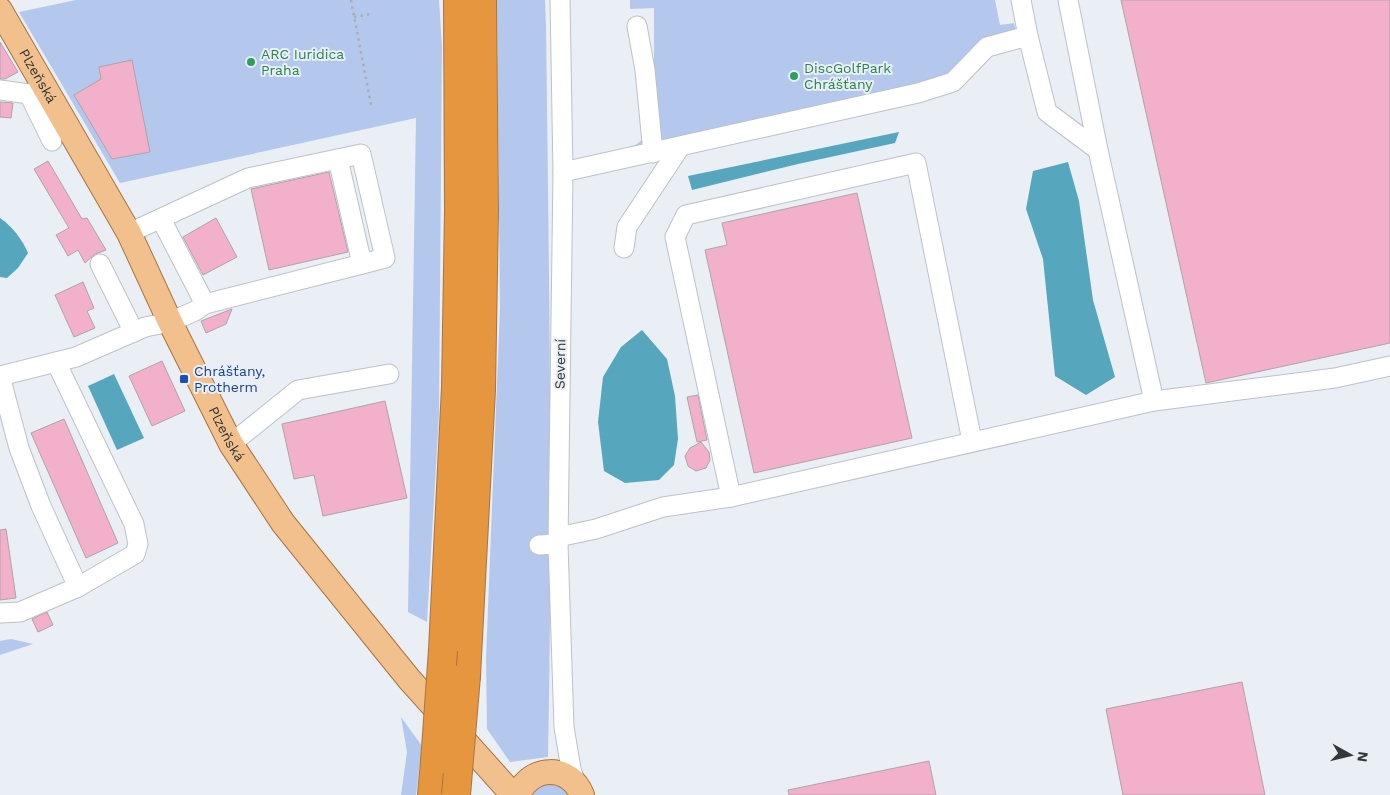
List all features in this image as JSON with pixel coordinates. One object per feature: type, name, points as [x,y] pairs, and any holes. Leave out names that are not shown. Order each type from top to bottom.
[{"type":"highway","points":[[432,795],[443,650],[456,386],[459,210],[458,0]]},
{"type":"highway","points":[[456,795],[466,676],[481,390],[484,211],[482,0]]},
{"type":"main road","name":"Plzeňská","points":[[0,10],[36,90],[129,233],[170,322],[231,444],[282,523],[409,678],[513,795]]},
{"type":"main road","name":"Plzeňská","points":[[486,766],[511,776],[536,775],[547,772],[560,773],[569,777],[579,790]]},
{"type":"main road","points":[[518,795],[524,784],[536,775]]},
{"type":"street","name":"Severní","points":[[560,0],[563,172],[558,541],[564,727],[571,769],[579,790]]},
{"type":"street","points":[[1021,0],[1047,112],[1098,150]]},
{"type":"street","points":[[1068,0],[1098,150],[1154,401]]},
{"type":"street","points":[[637,26],[645,70],[653,153]]},
{"type":"street","points":[[563,172],[927,90],[953,82],[987,47],[1028,36]]},
{"type":"street","points":[[0,90],[36,90],[52,141]]},
{"type":"street","points":[[624,248],[627,227],[680,147]]},
{"type":"street","points":[[78,587],[41,506],[19,448],[0,376],[76,357],[145,327],[170,322],[195,311],[205,304],[385,258],[361,154],[248,178],[129,233]]},
{"type":"street","points":[[731,497],[675,237],[686,215],[916,163],[972,442]]},
{"type":"street","points":[[161,219],[205,304]]},
{"type":"street","points":[[100,264],[134,332]]},
{"type":"street","points":[[0,613],[20,612],[78,587],[136,554],[138,544],[134,524],[56,362]]},
{"type":"street","points":[[540,545],[663,507],[731,497],[1154,401],[1335,378],[1390,366]]},
{"type":"street","points":[[231,444],[298,390],[390,374]]},
{"type":"street","name":"Severní","points":[[536,775],[550,765],[557,757],[564,727]]},
{"type":"path","points":[[351,0],[371,105]]},
{"type":"path","points":[[354,17],[371,14]]},
{"type":"shaded area","points":[[76,0],[439,0],[442,47],[439,414],[427,622],[408,612],[416,118],[120,183],[19,12]]},
{"type":"shaded area","points":[[497,0],[545,0],[546,26],[550,483],[548,757],[510,762],[487,729],[486,658],[500,308]]},
{"type":"shaded area","name":"DiscGolfPark Chrášťany","points":[[630,0],[995,0],[1000,25],[1014,23],[1016,31],[944,78],[635,149],[633,147],[642,140],[641,70],[654,70],[654,8],[630,9]]},
{"type":"shaded area","points":[[899,132],[895,143],[692,190],[688,176]]},
{"type":"shaded area","points":[[1068,162],[1079,201],[1093,300],[1115,377],[1086,395],[1055,376],[1043,259],[1026,209],[1033,171]]},
{"type":"shaded area","points":[[0,218],[16,233],[28,253],[18,268],[7,278],[0,277]]},
{"type":"shaded area","points":[[642,330],[667,359],[675,396],[678,439],[674,465],[659,480],[625,483],[604,471],[598,422],[603,377],[621,347]]},
{"type":"shaded area","points":[[114,374],[144,438],[117,450],[88,386]]},
{"type":"shaded area","points":[[11,639],[33,644],[0,655],[0,641]]},
{"type":"shaded area","points":[[401,717],[422,746],[416,795],[401,795],[407,752]]},
{"type":"shaded area","points":[[557,781],[572,795],[527,795],[531,788]]},
{"type":"building","points":[[1121,0],[1390,0],[1390,343],[1206,383]]},
{"type":"building","points":[[0,42],[18,72],[5,79],[0,79]]},
{"type":"building","points":[[132,60],[150,152],[112,159],[74,95],[101,79],[99,67]]},
{"type":"building","points":[[0,102],[13,103],[11,118],[0,117]]},
{"type":"building","points":[[48,161],[82,219],[87,218],[106,250],[95,254],[85,263],[78,250],[68,256],[56,235],[69,228],[34,169]]},
{"type":"building","points":[[329,172],[348,252],[269,270],[251,189]]},
{"type":"building","points":[[857,193],[912,438],[754,473],[705,250],[727,245],[722,223]]},
{"type":"building","points":[[216,218],[237,257],[203,275],[183,237]]},
{"type":"building","points":[[83,282],[94,308],[87,311],[95,328],[74,337],[55,295]]},
{"type":"building","points":[[232,309],[226,324],[206,333],[201,321]]},
{"type":"building","points":[[162,361],[185,411],[152,426],[129,376]]},
{"type":"building","points":[[698,395],[707,440],[697,442],[687,397]]},
{"type":"building","points":[[385,401],[407,498],[323,516],[314,475],[294,479],[282,424]]},
{"type":"building","points":[[64,419],[118,543],[86,558],[31,433]]},
{"type":"building","points":[[701,442],[709,452],[710,460],[706,468],[696,471],[688,466],[685,456],[690,448]]},
{"type":"building","points":[[6,529],[16,598],[0,600],[0,530]]},
{"type":"building","points":[[47,612],[53,625],[38,632],[32,619]]},
{"type":"building","points":[[1242,682],[1265,795],[1123,795],[1106,709]]},
{"type":"building","points":[[929,761],[936,795],[789,795],[788,790]]},
{"type":"place","name":"ARC Iuridica Praha","points":[[251,62]]},
{"type":"place","name":"DiscGolfPark Chrášťany","points":[[794,76]]},
{"type":"place","name":"Chrášťany, Protherm","points":[[184,379]]}]
